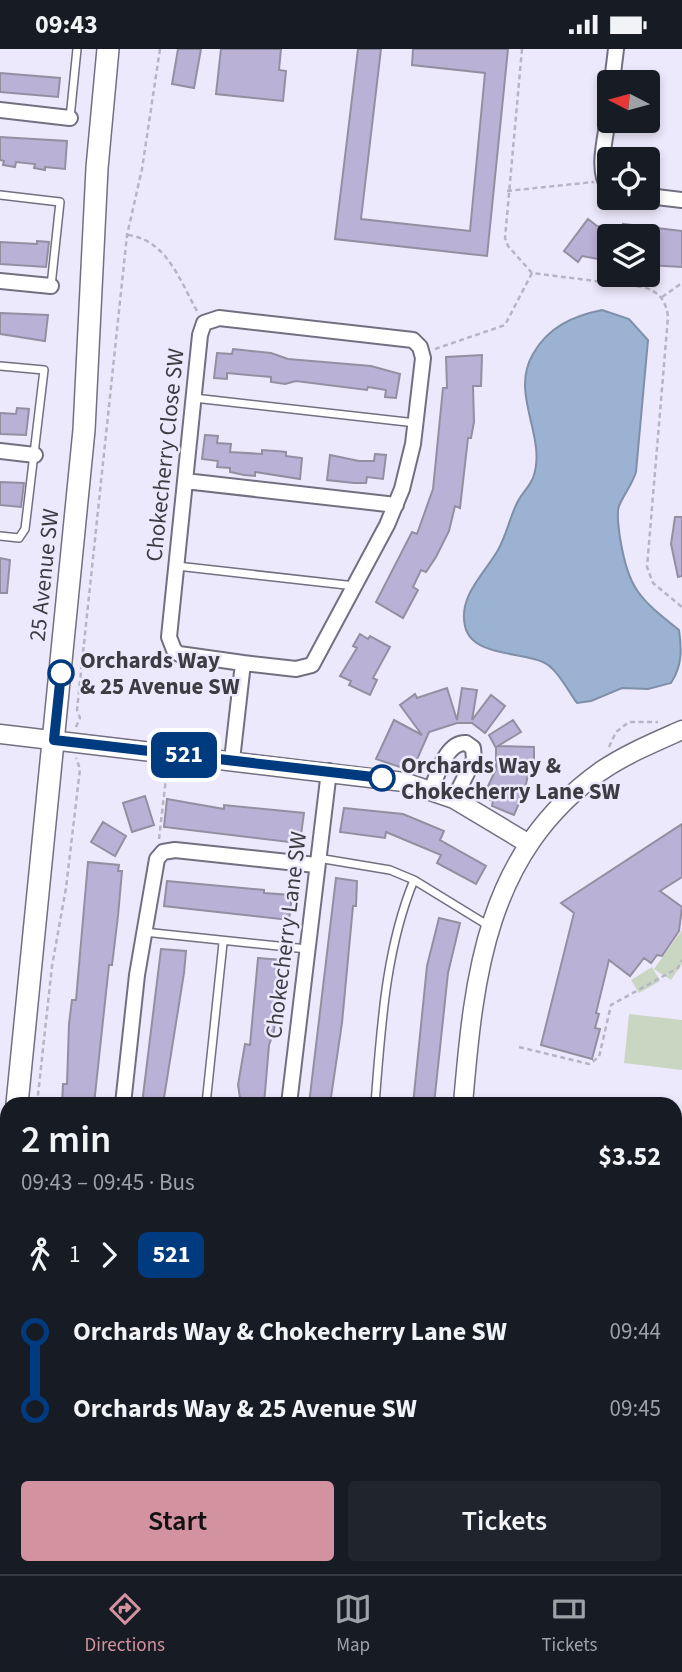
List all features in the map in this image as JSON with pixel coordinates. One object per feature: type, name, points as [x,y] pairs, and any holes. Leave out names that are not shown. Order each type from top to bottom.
[{"type":"main road","name":"25 Avenue SW","points":[[18,1097],[84,430],[97,168],[108,49]]},
{"type":"street","points":[[613,70],[616,49]]},
{"type":"street","points":[[0,110],[70,118]]},
{"type":"street","points":[[660,197],[682,200]]},
{"type":"street","points":[[0,281],[51,286]]},
{"type":"street","name":"Chokecherry Close SW","points":[[219,318],[409,339],[416,343],[422,353],[416,423],[407,474],[396,505],[316,659],[307,668],[187,656],[174,650],[169,636],[204,323],[219,318]]},
{"type":"street","points":[[0,451],[35,454]]},
{"type":"street","points":[[185,481],[396,505]]},
{"type":"street","points":[[232,760],[243,663]]},
{"type":"street","points":[[464,1097],[477,983],[489,926],[506,882],[529,844],[570,797],[603,770],[682,730]]},
{"type":"street","points":[[0,734],[383,778],[454,799],[529,844]]},
{"type":"street","points":[[430,790],[451,748],[457,743],[466,743],[473,748],[474,759],[454,799]]},
{"type":"street","name":"Chokecherry Lane SW","points":[[290,1097],[329,771]]},
{"type":"street","points":[[123,1097],[144,932],[157,859],[163,852],[175,850],[317,862]]},
{"type":"lane","points":[[70,118],[77,49]]},
{"type":"lane","points":[[0,195],[60,202],[51,286]]},
{"type":"lane","points":[[0,366],[44,370],[35,454],[21,537],[0,536]]},
{"type":"lane","points":[[194,398],[416,423]]},
{"type":"lane","points":[[176,566],[355,586]]},
{"type":"lane","points":[[317,862],[390,870],[414,880],[489,926]]},
{"type":"lane","points":[[376,1097],[382,1014],[401,918],[414,880]]},
{"type":"lane","points":[[144,932],[223,943],[307,949]]},
{"type":"lane","points":[[207,1097],[223,943]]},
{"type":"path","points":[[76,725],[80,718],[77,710],[86,613],[127,235],[142,169],[160,49]]},
{"type":"path","points":[[522,49],[507,191],[505,238],[508,246],[532,274],[643,287],[662,297],[668,317],[647,567],[653,583],[682,607]]},
{"type":"path","points":[[507,191],[597,185]]},
{"type":"path","points":[[127,235],[140,236],[162,250],[204,323]]},
{"type":"path","points":[[422,353],[505,325],[532,274]]},
{"type":"path","points":[[662,297],[682,283]]},
{"type":"path","points":[[609,747],[616,732],[629,722],[658,722]]},
{"type":"path","points":[[38,1097],[52,966],[66,888],[80,769],[76,762]]},
{"type":"path","points":[[157,859],[167,769]]},
{"type":"path","points":[[519,1047],[589,1064],[599,1057],[611,1005],[680,970],[682,960]]},
{"type":"green space","points":[[682,930],[682,964],[671,980],[654,969]]},
{"type":"green space","points":[[652,967],[660,981],[639,993],[631,980]]},
{"type":"green space","points":[[629,1014],[682,1020],[682,1070],[624,1063]]},
{"type":"water","points":[[602,310],[629,319],[648,340],[636,472],[619,506],[618,526],[623,556],[632,582],[645,601],[679,630],[681,651],[671,683],[648,689],[622,688],[591,701],[577,703],[558,674],[543,662],[477,643],[469,636],[464,615],[465,605],[474,585],[498,550],[518,501],[533,478],[536,447],[525,385],[533,354],[546,337],[562,324]]},
{"type":"building","points":[[178,49],[201,49],[194,88],[172,84]]},
{"type":"building","points":[[221,49],[281,49],[279,70],[286,71],[283,101],[216,94]]},
{"type":"building","points":[[358,49],[381,49],[361,219],[470,231],[485,73],[412,65],[413,49],[508,49],[487,256],[335,239]]},
{"type":"building","points":[[0,73],[60,78],[58,97],[0,92]]},
{"type":"building","points":[[0,137],[67,141],[65,169],[45,167],[45,170],[34,168],[35,164],[16,162],[15,167],[3,165],[4,161],[0,160]]},
{"type":"building","points":[[588,219],[597,226],[597,259],[582,256],[578,262],[564,251]]},
{"type":"building","points":[[660,228],[682,231],[682,267],[660,266]]},
{"type":"building","points":[[37,241],[49,242],[46,267],[0,264],[0,242],[37,244]]},
{"type":"building","points":[[0,313],[48,315],[45,341],[0,334]]},
{"type":"building","points":[[233,349],[271,353],[288,359],[371,366],[400,374],[396,398],[385,397],[386,390],[368,387],[367,390],[296,381],[285,384],[271,382],[271,377],[227,373],[227,379],[214,378],[217,353],[232,354]]},
{"type":"building","points":[[482,355],[481,386],[473,386],[474,422],[471,438],[468,438],[460,508],[455,506],[449,531],[436,557],[426,572],[421,570],[413,587],[418,590],[403,618],[376,602],[412,532],[417,534],[433,489],[443,388],[447,388],[446,357]]},
{"type":"building","points":[[17,408],[29,409],[26,435],[0,434],[0,413],[16,414]]},
{"type":"building","points":[[205,435],[218,436],[217,443],[231,444],[230,452],[262,454],[262,450],[276,451],[286,452],[286,456],[302,458],[300,479],[255,472],[255,476],[244,475],[230,472],[230,468],[217,467],[218,461],[202,459]]},
{"type":"building","points":[[375,454],[386,455],[383,479],[367,477],[366,483],[327,480],[330,455],[374,461]]},
{"type":"building","points":[[0,482],[24,483],[21,507],[0,505]]},
{"type":"building","points":[[675,517],[682,517],[682,576],[678,577],[671,544]]},
{"type":"building","points":[[0,558],[10,560],[7,593],[0,593]]},
{"type":"building","points":[[360,634],[368,639],[370,636],[390,647],[373,678],[377,680],[370,695],[349,685],[351,681],[340,676],[357,648],[353,646]]},
{"type":"building","points":[[447,688],[457,720],[462,688],[477,690],[472,720],[491,695],[505,706],[485,733],[472,723],[457,723],[429,732],[415,764],[402,760],[400,767],[376,759],[394,720],[422,735],[400,705],[415,694],[417,698]]},
{"type":"building","points":[[513,720],[521,732],[498,746],[534,747],[534,765],[530,765],[525,789],[514,815],[492,806],[493,801],[483,797],[496,769],[496,748],[489,735]]},
{"type":"building","points":[[145,796],[154,825],[132,832],[123,803]]},
{"type":"building","points":[[167,799],[224,809],[224,805],[304,813],[301,835],[298,835],[297,843],[164,827]]},
{"type":"building","points":[[344,808],[403,814],[444,831],[440,840],[486,866],[476,884],[437,863],[441,855],[386,832],[385,838],[340,832]]},
{"type":"building","points":[[103,822],[126,836],[115,856],[91,842]]},
{"type":"building","points":[[682,824],[682,877],[660,891],[682,907],[679,931],[662,956],[657,955],[651,963],[644,958],[630,976],[609,960],[596,1013],[599,1014],[595,1028],[600,1029],[592,1059],[541,1045],[574,913],[561,903]]},
{"type":"building","points":[[88,862],[119,865],[118,871],[122,871],[118,916],[112,965],[109,965],[95,1097],[62,1097],[63,1084],[67,1084],[72,1000],[76,1000]]},
{"type":"building","points":[[336,878],[357,881],[331,1097],[310,1097]]},
{"type":"building","points":[[167,881],[292,895],[289,920],[164,906]]},
{"type":"building","points":[[439,918],[460,923],[448,973],[435,1097],[414,1097],[427,966]]},
{"type":"building","points":[[161,949],[186,951],[164,1097],[143,1097]]},
{"type":"building","points":[[258,958],[282,960],[274,1031],[269,1045],[265,1097],[240,1097],[238,1085],[245,1044],[250,1045]]},
{"type":"bus line","name":"521","points":[[61,673],[54,740],[382,778]]},
{"type":"place","name":"Orchards Way & 25 Avenue SW","points":[[61,673]]},
{"type":"place","name":"Orchards Way & Chokecherry Lane SW","points":[[382,778]]}]
